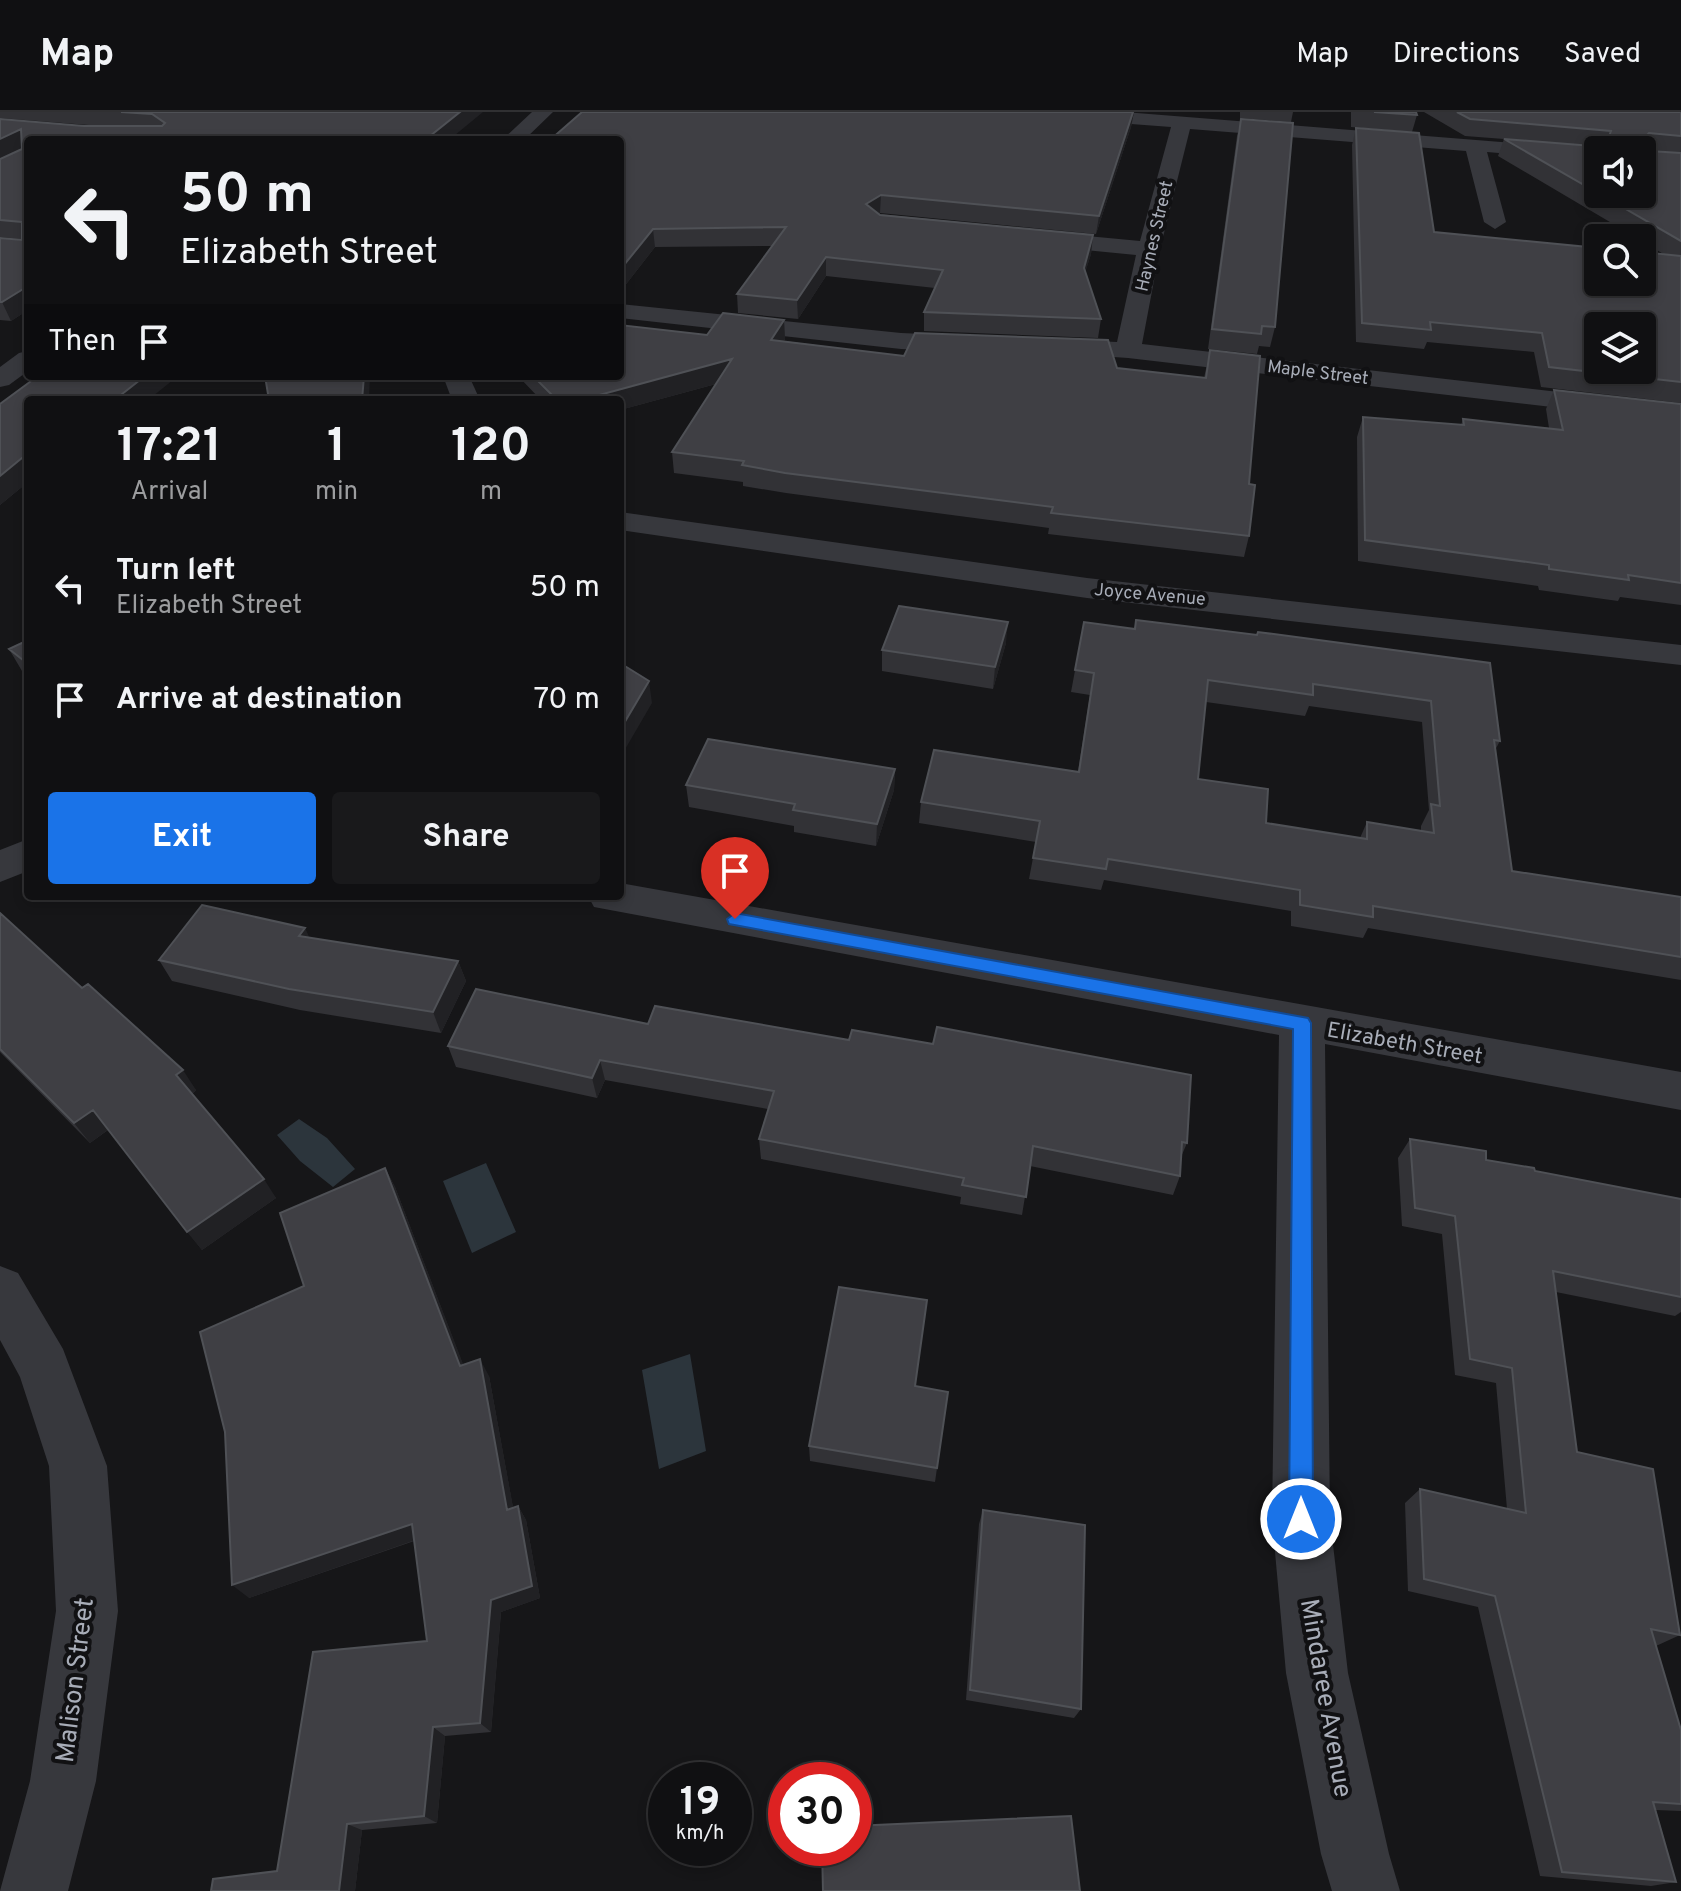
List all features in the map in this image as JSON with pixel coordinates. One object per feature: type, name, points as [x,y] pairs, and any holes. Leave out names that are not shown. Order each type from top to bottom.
[{"type":"street","points":[[516,136],[543,112]]},
{"type":"street","points":[[1051,112],[1584,154]]},
{"type":"street","name":"Haynes Street","points":[[1128,350],[1149,249],[1182,122]]},
{"type":"street","points":[[1475,145],[1495,222]]},
{"type":"street","points":[[1007,235],[1149,249]]},
{"type":"street","points":[[624,311],[901,341],[992,345]]},
{"type":"street","name":"Maple Street","points":[[1022,346],[1128,350],[1681,414]]},
{"type":"street","points":[[0,379],[24,362]]},
{"type":"street","name":"Joyce Avenue","points":[[624,522],[1087,588],[1465,628],[1681,655]]},
{"type":"street","points":[[0,868],[24,855]]},
{"type":"street","name":"Elizabeth Street","points":[[624,899],[1681,1091]]},
{"type":"street","name":"Mindaree Avenue","points":[[1302,1023],[1301,1519],[1317,1673],[1355,1854],[1366,1891]]},
{"type":"street","name":"Malison Street","points":[[0,1290],[44,1367],[78,1466],[87,1611],[63,1781],[34,1891]]},
{"type":"shaded area","points":[[299,1119],[327,1138],[355,1169],[333,1187],[300,1161],[277,1135]]},
{"type":"shaded area","points":[[486,1163],[516,1232],[472,1253],[443,1181]]},
{"type":"shaded area","points":[[690,1354],[706,1451],[659,1469],[642,1370]]},
{"type":"building","points":[[121,112],[460,112],[430,136],[24,136],[24,288],[0,302],[0,238],[22,240],[22,222],[0,220],[0,159],[22,149],[21,129],[0,139],[0,119],[84,126],[162,126],[165,123],[152,114]]},
{"type":"building","points":[[582,112],[1133,112],[1099,216],[881,195],[866,204],[880,215],[1093,235],[1084,268],[1101,319],[924,312],[943,270],[826,257],[797,300],[737,294],[786,227],[653,229],[624,265],[624,136],[555,136]]},
{"type":"building","points":[[1374,112],[1416,112],[1417,115]]},
{"type":"building","points":[[1457,112],[1681,112],[1681,136],[1649,133],[1646,136],[1609,136],[1611,131],[1470,119]]},
{"type":"building","points":[[1241,119],[1293,123],[1275,327],[1262,326],[1261,334],[1212,329]]},
{"type":"building","points":[[1356,128],[1419,133],[1434,232],[1584,247],[1584,296],[1656,296],[1656,253],[1681,256],[1681,382],[1656,379],[1656,312],[1584,312],[1584,371],[1549,367],[1542,333],[1430,322],[1431,330],[1362,323]]},
{"type":"building","points":[[1504,139],[1584,145],[1584,185]]},
{"type":"building","points":[[1656,151],[1681,153],[1681,241],[1624,208],[1656,208]]},
{"type":"building","points":[[723,313],[784,320],[771,340],[904,356],[915,333],[1108,340],[1117,368],[1206,378],[1210,350],[1260,356],[1249,484],[1255,485],[1249,536],[1051,513],[1053,507],[785,473],[742,465],[744,461],[672,452],[732,359],[596,396],[553,396],[537,380],[624,380],[624,325],[707,335]]},
{"type":"building","points":[[33,380],[140,380],[120,396],[24,396],[24,456],[0,476],[0,404]]},
{"type":"building","points":[[266,380],[364,380],[362,396],[268,396]]},
{"type":"building","points":[[1554,390],[1681,404],[1681,583],[1628,575],[1629,580],[1549,569],[1549,565],[1365,540],[1363,417],[1464,425],[1463,419],[1563,430]]},
{"type":"building","points":[[899,606],[1008,622],[995,667],[882,650]]},
{"type":"building","points":[[1136,620],[1257,635],[1258,632],[1490,663],[1500,741],[1494,740],[1512,871],[1681,897],[1681,957],[1373,906],[1373,917],[1300,905],[1300,890],[1108,859],[1106,869],[1033,858],[1040,821],[921,802],[934,750],[1079,772],[1094,673],[1075,670],[1084,622],[1135,629]],"holes":[[[1208,680],[1313,695],[1313,684],[1431,701],[1440,806],[1431,804],[1434,833],[1367,822],[1367,839],[1266,823],[1268,789],[1198,779]]]},
{"type":"building","points":[[24,642],[24,661],[9,649]]},
{"type":"building","points":[[624,665],[649,681],[624,723]]},
{"type":"building","points":[[708,739],[895,769],[877,824],[793,810],[795,804],[686,785]]},
{"type":"building","points":[[202,905],[305,928],[299,936],[458,961],[433,1012],[289,989],[159,960]]},
{"type":"building","points":[[0,913],[82,988],[88,984],[183,1070],[176,1075],[264,1179],[187,1232],[93,1110],[74,1123],[0,1049]]},
{"type":"building","points":[[476,989],[648,1024],[655,1006],[849,1040],[852,1030],[933,1044],[937,1027],[1191,1075],[1187,1143],[1182,1142],[1180,1176],[1033,1146],[1026,1197],[962,1185],[964,1178],[759,1139],[774,1091],[600,1060],[592,1078],[448,1046]]},
{"type":"building","points":[[1410,1139],[1486,1151],[1486,1160],[1681,1199],[1681,1297],[1553,1271],[1577,1452],[1653,1469],[1680,1635],[1651,1629],[1681,1730],[1681,1804],[1653,1802],[1676,1882],[1562,1872],[1495,1596],[1424,1579],[1420,1489],[1526,1513],[1512,1368],[1470,1359],[1455,1216],[1415,1208]]},
{"type":"building","points":[[385,1168],[460,1366],[480,1359],[507,1510],[518,1506],[532,1586],[491,1600],[480,1723],[433,1727],[424,1816],[347,1824],[339,1891],[211,1891],[213,1879],[277,1871],[313,1652],[427,1641],[412,1524],[232,1585],[225,1432],[200,1332],[304,1286],[280,1213]]},
{"type":"building","points":[[839,1287],[927,1300],[915,1386],[948,1392],[937,1468],[809,1446]]},
{"type":"building","points":[[983,1510],[1085,1525],[1081,1709],[970,1690]]},
{"type":"building","points":[[1071,1816],[1080,1891],[823,1891],[822,1866],[872,1866],[872,1825]]},
{"type":"route","points":[[735,919],[1302,1023],[1301,1519]]}]
